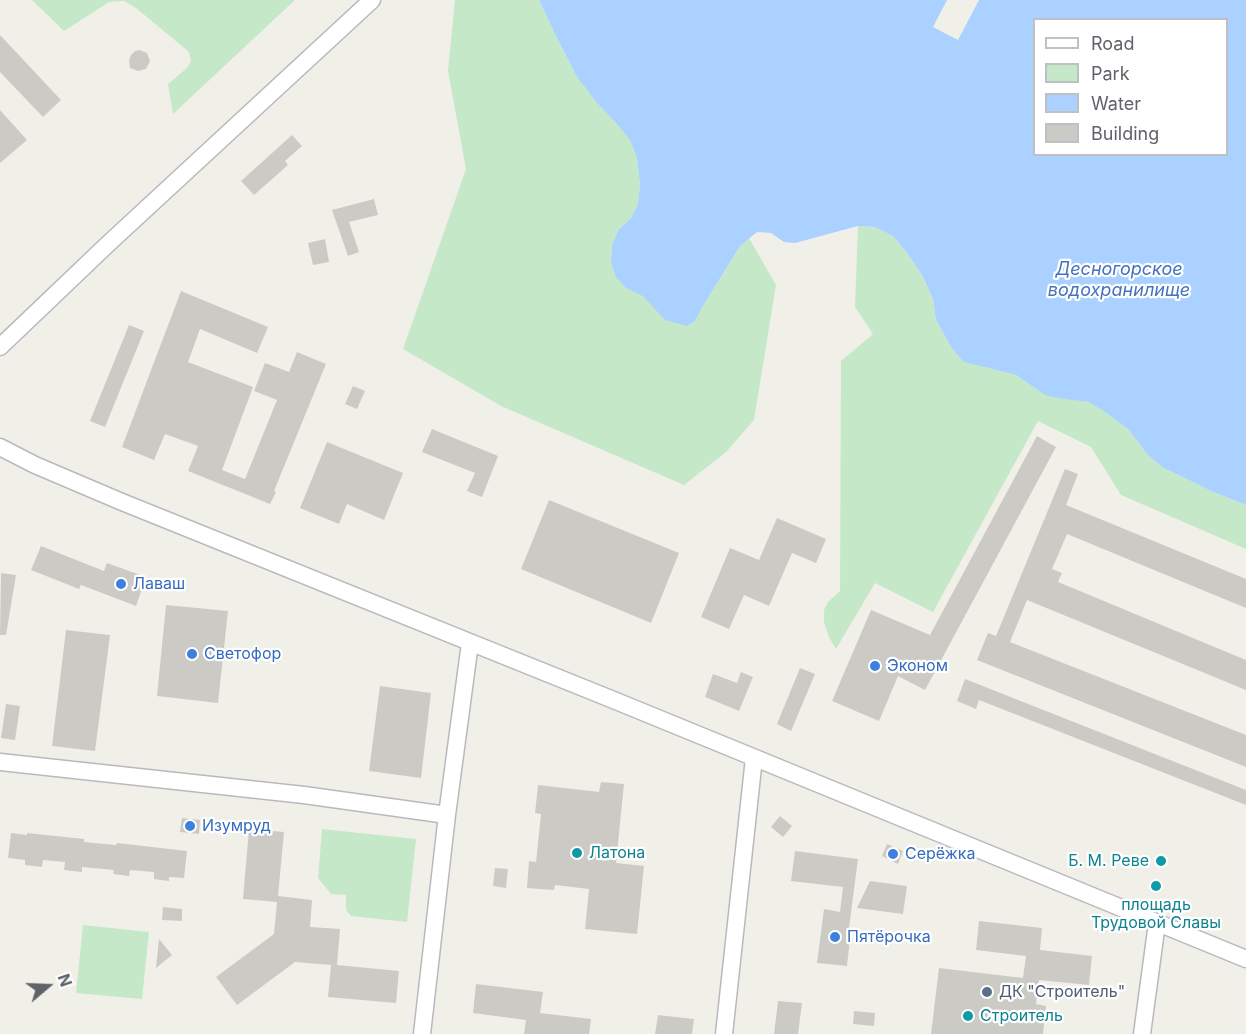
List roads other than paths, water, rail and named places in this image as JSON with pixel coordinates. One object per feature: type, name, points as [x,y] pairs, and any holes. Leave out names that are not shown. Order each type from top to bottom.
[{"type":"street","points":[[0,346],[372,0]]},
{"type":"street","points":[[0,447],[35,465],[112,497],[1246,959]]},
{"type":"street","points":[[422,1034],[447,815],[470,643]]},
{"type":"street","points":[[724,1034],[754,758]]},
{"type":"street","points":[[0,762],[304,795],[447,815]]},
{"type":"street","points":[[1142,1034],[1156,923]]},
{"type":"water","name":"Десногорское водохранилище","points":[[539,0],[1246,0],[1246,505],[1162,467],[1147,454],[1129,430],[1089,402],[1045,395],[1016,375],[964,362],[951,347],[936,320],[933,299],[910,257],[893,236],[875,227],[858,226],[795,243],[784,242],[771,233],[757,232],[740,246],[695,321],[687,326],[665,320],[644,297],[626,288],[616,277],[611,262],[612,245],[619,229],[631,218],[638,204],[640,185],[637,158],[630,140],[577,77]]},
{"type":"place","name":"Лаваш","points":[[121,584]]},
{"type":"place","name":"Светофор","points":[[192,654]]},
{"type":"place","name":"Эконом","points":[[875,666]]},
{"type":"place","name":"Изумруд","points":[[190,826]]},
{"type":"place","name":"Латона","points":[[577,853]]},
{"type":"place","name":"Серёжка","points":[[893,854]]},
{"type":"place","name":"Б. М. Реве","points":[[1161,861]]},
{"type":"place","name":"площадь Трудовой Славы","points":[[1156,886]]},
{"type":"place","name":"Пятёрочка","points":[[835,937]]},
{"type":"place","name":"ДК \"Строитель\"","points":[[987,992]]},
{"type":"place","name":"Строитель","points":[[968,1016]]}]
